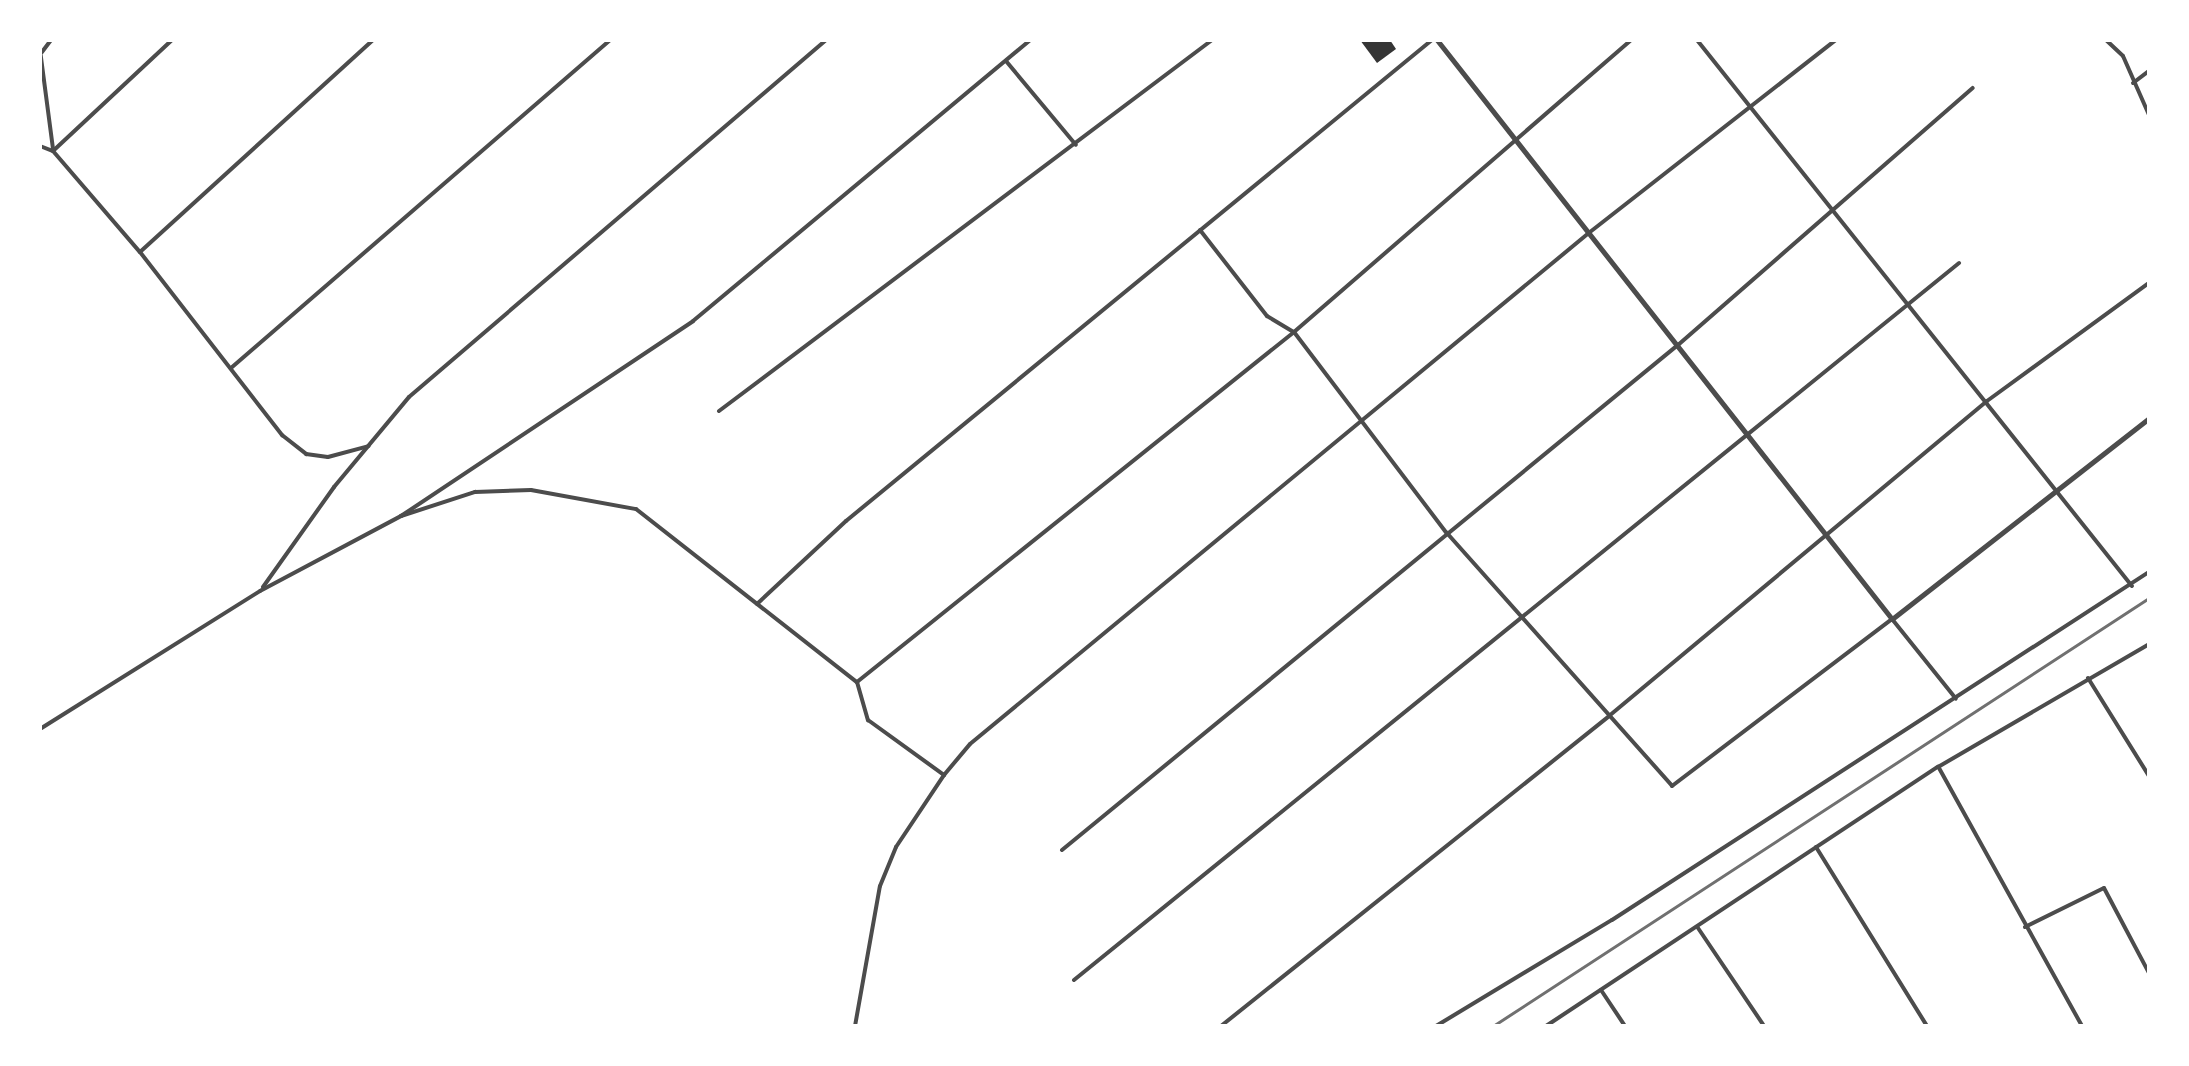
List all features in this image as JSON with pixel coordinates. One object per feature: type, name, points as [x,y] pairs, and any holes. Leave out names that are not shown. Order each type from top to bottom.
[{"type":"street","points":[[51,40],[41,53],[53,150]]},
{"type":"street","points":[[53,150],[172,40]]},
{"type":"street","points":[[140,252],[373,40]]},
{"type":"street","points":[[232,368],[610,40]]},
{"type":"street","points":[[260,591],[409,398],[826,40]]},
{"type":"street","points":[[40,730],[260,591],[401,516],[693,321],[1030,40]]},
{"type":"street","points":[[719,411],[1212,40]]},
{"type":"street","points":[[757,604],[846,521],[1435,40],[1514,135],[1956,699]]},
{"type":"street","points":[[857,682],[1294,332],[1514,135],[1631,40]]},
{"type":"street","points":[[1697,40],[2132,586]]},
{"type":"street","points":[[855,1026],[880,886],[896,847],[944,775],[970,744],[1590,232],[1836,40]]},
{"type":"street","points":[[2106,40],[2124,56],[2149,116]]},
{"type":"street","points":[[1006,61],[1076,145]]},
{"type":"street","points":[[2133,83],[2149,71]]},
{"type":"street","points":[[1062,850],[1678,345],[1973,88]]},
{"type":"street","points":[[40,146],[53,150],[140,252],[282,434],[306,454],[328,457],[369,446]]},
{"type":"street","points":[[1200,230],[1267,316],[1294,332],[1446,532],[1672,786],[2060,492],[2149,418]]},
{"type":"street","points":[[1074,980],[1750,437],[1959,262]]},
{"type":"street","points":[[1221,1026],[1609,716],[1987,400],[2149,282]]},
{"type":"street","points":[[401,516],[475,492],[580,494],[636,508],[857,682],[868,720],[944,775]]},
{"type":"street","points":[[1436,1026],[1956,699],[2149,572]]},
{"type":"street","points":[[1546,1026],[1938,766],[2146,646],[2149,654]]},
{"type":"street","points":[[2088,678],[2149,776]]},
{"type":"street","points":[[1938,766],[2082,1026]]},
{"type":"street","points":[[1816,847],[1927,1026]]},
{"type":"street","points":[[2025,926],[2104,888],[2149,973]]},
{"type":"street","points":[[1698,928],[1764,1026]]},
{"type":"street","points":[[1601,990],[1626,1026]]},
{"type":"building","points":[[1360,40],[1390,40],[1396,49],[1377,63]]},
{"type":"railway","points":[[1493,1026],[2149,598]]}]
